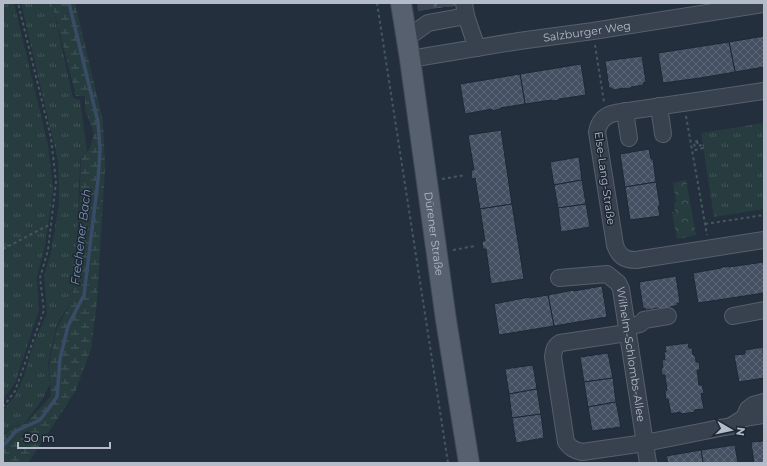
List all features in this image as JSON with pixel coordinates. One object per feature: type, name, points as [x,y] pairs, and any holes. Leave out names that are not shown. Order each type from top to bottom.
[{"type":"main road","name":"Dürener Straße","points":[[401,3],[446,320],[469,463]]},
{"type":"street","name":"Salzburger Weg","points":[[410,59],[764,4]]},
{"type":"street","points":[[407,38],[427,16],[465,10],[477,48]]},
{"type":"street","name":"Else-Lang-Straße","points":[[764,91],[606,115],[598,126],[597,132],[615,245],[622,257],[629,260],[636,260],[764,240]]},
{"type":"street","points":[[659,106],[664,134]]},
{"type":"street","points":[[625,111],[629,138]]},
{"type":"street","name":"Wilhelm-Schlombs-Allee","points":[[559,278],[607,274],[618,283],[621,289],[648,463]]},
{"type":"street","points":[[733,316],[764,310]]},
{"type":"street","points":[[668,316],[644,320],[640,324],[627,330],[560,343],[556,346],[554,350],[554,357],[566,442],[569,447],[582,452],[645,443],[731,426],[744,418],[764,415]]},
{"type":"street","points":[[744,418],[748,410],[753,405],[764,402]]},
{"type":"path","points":[[3,407],[15,391],[44,310],[40,278],[48,250],[56,182],[51,138],[18,3]]},
{"type":"path","points":[[377,3],[448,463]]},
{"type":"path","points":[[593,31],[606,115]]},
{"type":"path","points":[[390,85],[395,84]]},
{"type":"path","points":[[683,103],[710,249]]},
{"type":"path","points":[[697,141],[698,146],[702,145],[703,148],[695,150],[694,142],[697,141]]},
{"type":"path","points":[[436,180],[465,175]]},
{"type":"path","points":[[705,224],[764,215]]},
{"type":"path","points":[[3,249],[51,224]]},
{"type":"path","points":[[447,250],[475,246]]},
{"type":"green space","points":[[3,3],[14,3],[48,145],[53,190],[45,246],[37,277],[39,310],[15,383],[3,399]]},
{"type":"green space","points":[[21,3],[52,3],[73,98],[80,100],[87,151],[80,159],[77,243],[72,300],[56,328],[48,364],[50,384],[42,400],[24,424],[12,426],[3,434],[3,411],[15,396],[24,376],[33,345],[47,313],[44,276],[51,252],[59,203],[58,161]]},
{"type":"green space","points":[[52,3],[75,3],[103,121],[105,168],[97,302],[91,349],[75,392],[28,463],[3,463],[3,435],[12,427],[25,424],[51,396],[49,364],[57,328],[72,300],[78,244],[81,159],[90,148],[94,134],[85,109],[85,96],[76,96]]},
{"type":"green space","points":[[764,123],[764,209],[714,217],[701,133]]},
{"type":"green space","points":[[686,180],[696,235],[677,239],[672,212],[675,212],[674,203],[676,202],[673,183]]},
{"type":"building","points":[[420,3],[455,3],[456,6],[421,11]]},
{"type":"building","points":[[764,36],[764,67],[735,72],[729,42]]},
{"type":"building","points":[[729,42],[735,72],[663,83],[658,53]]},
{"type":"building","points":[[642,56],[646,82],[643,83],[644,85],[625,89],[612,90],[612,88],[609,88],[605,61]]},
{"type":"building","points":[[581,64],[586,95],[525,104],[520,74]]},
{"type":"building","points":[[520,74],[525,104],[500,108],[492,111],[492,109],[465,114],[460,84]]},
{"type":"building","points":[[501,130],[512,204],[480,209],[475,178],[472,179],[471,170],[474,170],[468,135]]},
{"type":"building","points":[[649,149],[651,159],[653,159],[656,182],[625,187],[620,154]]},
{"type":"building","points":[[579,157],[582,180],[554,185],[550,162]]},
{"type":"building","points":[[582,180],[586,204],[558,208],[554,185]]},
{"type":"building","points":[[656,182],[660,216],[630,220],[625,187]]},
{"type":"building","points":[[512,204],[524,279],[491,284],[486,249],[483,249],[482,241],[485,241],[480,209]]},
{"type":"building","points":[[586,204],[590,227],[561,232],[558,208]]},
{"type":"building","points":[[764,262],[764,293],[698,303],[693,273],[721,267]]},
{"type":"building","points":[[676,276],[680,303],[677,303],[678,305],[659,310],[659,308],[646,310],[643,308],[639,282]]},
{"type":"building","points":[[602,286],[607,317],[554,326],[548,295]]},
{"type":"building","points":[[548,295],[554,326],[499,335],[494,304]]},
{"type":"building","points":[[688,343],[689,348],[692,348],[693,355],[695,355],[696,362],[699,362],[700,370],[697,370],[699,385],[702,385],[704,393],[701,394],[704,409],[694,410],[695,412],[681,414],[680,412],[671,414],[668,399],[666,399],[665,391],[667,390],[665,375],[662,375],[661,368],[663,368],[662,360],[665,360],[665,346]]},
{"type":"building","points":[[763,347],[764,378],[739,382],[734,355],[745,354],[745,350]]},
{"type":"building","points":[[608,353],[613,378],[584,382],[580,357]]},
{"type":"building","points":[[533,365],[537,389],[509,394],[505,369]]},
{"type":"building","points":[[613,378],[616,402],[588,407],[584,382]]},
{"type":"building","points":[[537,389],[541,414],[512,418],[509,394]]},
{"type":"building","points":[[616,402],[621,427],[592,431],[588,407]]},
{"type":"building","points":[[541,414],[544,438],[516,443],[512,418]]},
{"type":"building","points":[[764,441],[764,463],[754,463],[751,442]]},
{"type":"building","points":[[735,445],[738,463],[703,463],[701,450]]},
{"type":"building","points":[[701,450],[703,463],[668,463],[666,456]]},
{"type":"waterway","name":"Frechener Bach","points":[[3,446],[16,431],[40,420],[57,397],[60,359],[68,326],[84,295],[98,180],[100,150],[98,122],[69,3]]},
{"type":"tunnel","points":[[425,3],[426,10]]}]
